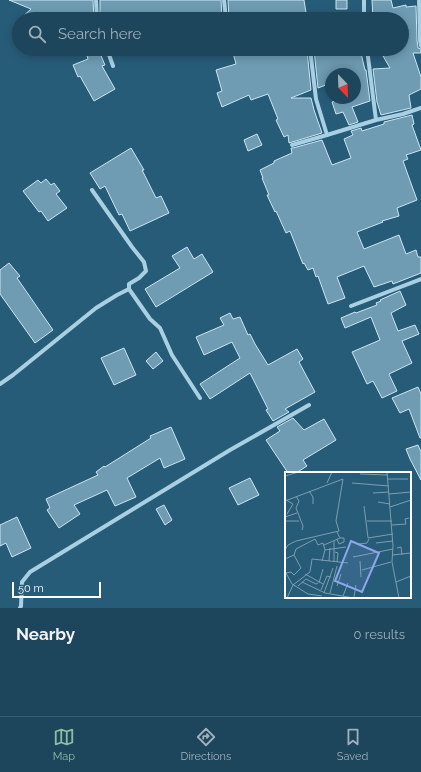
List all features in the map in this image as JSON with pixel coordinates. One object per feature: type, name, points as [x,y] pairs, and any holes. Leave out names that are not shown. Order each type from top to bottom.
[{"type":"street","points":[[96,0],[97,12]]},
{"type":"street","points":[[224,0],[225,12]]},
{"type":"street","points":[[364,0],[364,12]]},
{"type":"street","points":[[419,0],[421,46]]},
{"type":"street","points":[[109,56],[113,66]]},
{"type":"street","points":[[311,56],[316,99],[327,136]]},
{"type":"street","points":[[369,56],[376,120]]},
{"type":"street","points":[[292,145],[421,108]]},
{"type":"street","points":[[92,190],[132,248],[144,262],[146,271],[139,278],[129,284],[129,289],[150,319],[160,328],[172,355],[200,398]]},
{"type":"street","points":[[351,306],[421,279]]},
{"type":"street","points":[[0,384],[96,308],[129,289]]},
{"type":"street","points":[[20,608],[22,606],[22,582],[30,572],[230,450],[309,404]]},
{"type":"building","points":[[9,0],[93,0],[94,12],[28,12],[31,9]]},
{"type":"building","points":[[100,0],[221,0],[222,12],[100,12]]},
{"type":"building","points":[[228,0],[304,0],[306,12],[229,12]]},
{"type":"building","points":[[336,0],[347,0],[347,9],[336,9]]},
{"type":"building","points":[[372,0],[391,0],[393,8],[406,5],[406,7],[416,6],[417,40],[418,48],[421,49],[421,53],[413,53],[421,77],[421,89],[409,95],[411,108],[381,115],[377,102],[373,69],[390,68],[383,56],[409,56],[409,12],[373,12]]},
{"type":"building","points":[[87,56],[101,56],[105,65],[102,66],[115,89],[94,101],[80,76],[78,77],[73,65],[88,59]]},
{"type":"building","points":[[234,56],[308,56],[311,90],[291,98],[311,98],[322,133],[289,143],[288,135],[284,137],[276,120],[278,119],[268,94],[251,100],[249,95],[222,107],[217,93],[222,91],[216,70],[236,64]]},
{"type":"building","points":[[315,56],[362,56],[366,70],[370,101],[361,104],[361,68],[325,68],[325,85],[318,88]]},
{"type":"building","points":[[333,104],[361,104],[352,107],[358,122],[349,125],[343,112],[336,114]]},
{"type":"building","points":[[412,115],[414,124],[412,125],[421,150],[406,155],[408,159],[403,161],[417,200],[397,208],[399,216],[382,221],[383,222],[357,232],[364,249],[399,235],[406,254],[416,250],[418,257],[421,257],[421,273],[393,284],[392,281],[374,287],[364,266],[337,277],[345,298],[328,304],[318,276],[316,277],[313,268],[308,270],[304,263],[303,264],[290,231],[286,233],[276,211],[275,212],[267,195],[269,195],[260,170],[274,163],[274,161],[292,153],[291,148],[322,140],[332,165],[351,158],[344,139],[353,135],[351,131],[361,128],[362,131],[384,124],[384,122]]},
{"type":"building","points":[[257,134],[262,145],[248,151],[244,140]]},
{"type":"building","points":[[131,148],[144,170],[142,170],[156,198],[161,196],[169,213],[130,231],[122,214],[119,215],[105,186],[100,189],[90,173]]},
{"type":"building","points":[[46,179],[51,185],[54,183],[60,191],[56,194],[67,208],[48,221],[23,191],[38,180],[41,183]]},
{"type":"building","points":[[187,247],[194,259],[202,254],[213,272],[156,307],[145,289],[180,268],[172,256]]},
{"type":"building","points":[[9,263],[20,276],[17,278],[53,330],[35,343],[0,294],[0,270]]},
{"type":"building","points":[[400,291],[406,305],[391,313],[398,331],[415,325],[419,334],[402,341],[412,363],[389,374],[397,391],[382,398],[373,381],[367,384],[352,352],[380,340],[371,317],[345,328],[341,318],[377,305],[376,303],[381,301],[380,300]]},
{"type":"building","points":[[230,313],[233,319],[240,317],[248,335],[250,334],[268,365],[297,349],[303,359],[299,362],[315,392],[285,409],[289,412],[273,421],[266,410],[268,409],[250,373],[210,399],[200,384],[240,358],[232,342],[204,355],[196,337],[224,325],[220,318]]},
{"type":"building","points":[[124,348],[136,375],[114,385],[101,358]]},
{"type":"building","points":[[156,352],[163,361],[153,369],[146,361]]},
{"type":"building","points":[[418,387],[421,394],[421,438],[409,409],[400,413],[392,398]]},
{"type":"building","points":[[293,418],[304,430],[324,419],[336,440],[303,460],[307,466],[298,472],[287,472],[266,440],[280,431],[277,427]]},
{"type":"building","points":[[171,427],[185,459],[164,468],[160,458],[127,478],[136,497],[115,506],[107,490],[74,505],[80,514],[59,528],[47,510],[50,508],[46,499],[98,475],[96,472],[104,466],[105,467],[151,438],[150,436]]},
{"type":"building","points":[[418,445],[421,452],[421,480],[406,449]]},
{"type":"building","points":[[250,478],[259,495],[238,505],[229,488]]},
{"type":"building","points":[[164,505],[172,520],[165,525],[156,509]]},
{"type":"building","points":[[17,517],[31,548],[12,557],[6,543],[0,546],[0,525]]}]
